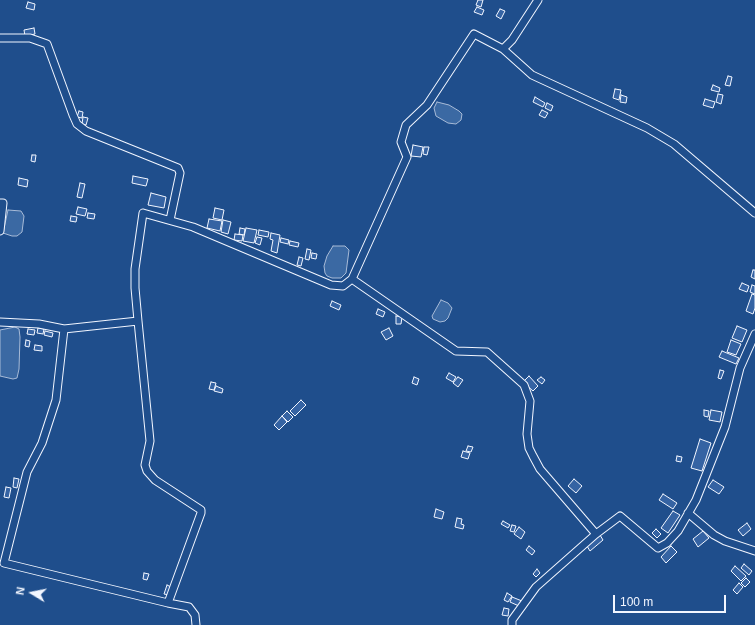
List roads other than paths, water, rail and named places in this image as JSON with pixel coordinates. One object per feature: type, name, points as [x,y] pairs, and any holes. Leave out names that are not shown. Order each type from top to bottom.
[{"type":"street","points":[[503,49],[512,40],[538,0]]},
{"type":"street","points":[[168,603],[201,510],[155,480],[146,471],[145,465],[150,441],[135,288],[135,269],[144,213],[193,226],[331,286],[343,286],[352,279],[407,157],[401,142],[406,125],[430,101],[474,34],[503,49],[532,75],[647,128],[674,144],[755,213]]},
{"type":"street","points":[[0,38],[30,38],[47,44],[75,120],[77,124],[86,131],[178,168],[180,173],[170,220]]},
{"type":"street","points":[[0,203],[3,203],[0,231]]},
{"type":"street","points":[[352,279],[456,351],[487,352],[524,385],[530,401],[527,434],[532,456],[540,469],[596,534]]},
{"type":"street","points":[[0,322],[38,324],[64,329],[138,321]]},
{"type":"street","points":[[64,329],[56,400],[42,443],[27,472],[4,563],[189,607],[194,615],[196,625]]},
{"type":"street","points":[[512,625],[512,620],[536,587],[596,534],[620,516],[658,548],[667,543],[678,531],[696,500],[724,427],[740,368],[755,334]]},
{"type":"street","points":[[688,513],[714,535],[725,541],[755,550]]},
{"type":"water","points":[[437,102],[449,105],[459,111],[462,114],[461,120],[456,124],[448,123],[436,116],[434,108]]},
{"type":"water","points":[[8,210],[21,211],[24,216],[22,232],[17,236],[3,233]]},
{"type":"water","points":[[333,246],[345,246],[349,250],[346,273],[341,278],[332,278],[327,276],[325,273],[324,266],[327,256]]},
{"type":"water","points":[[441,300],[448,303],[452,308],[448,318],[445,321],[440,322],[433,319],[432,316]]},
{"type":"water","points":[[15,327],[19,329],[20,337],[19,369],[17,378],[13,379],[0,376],[0,330]]}]
